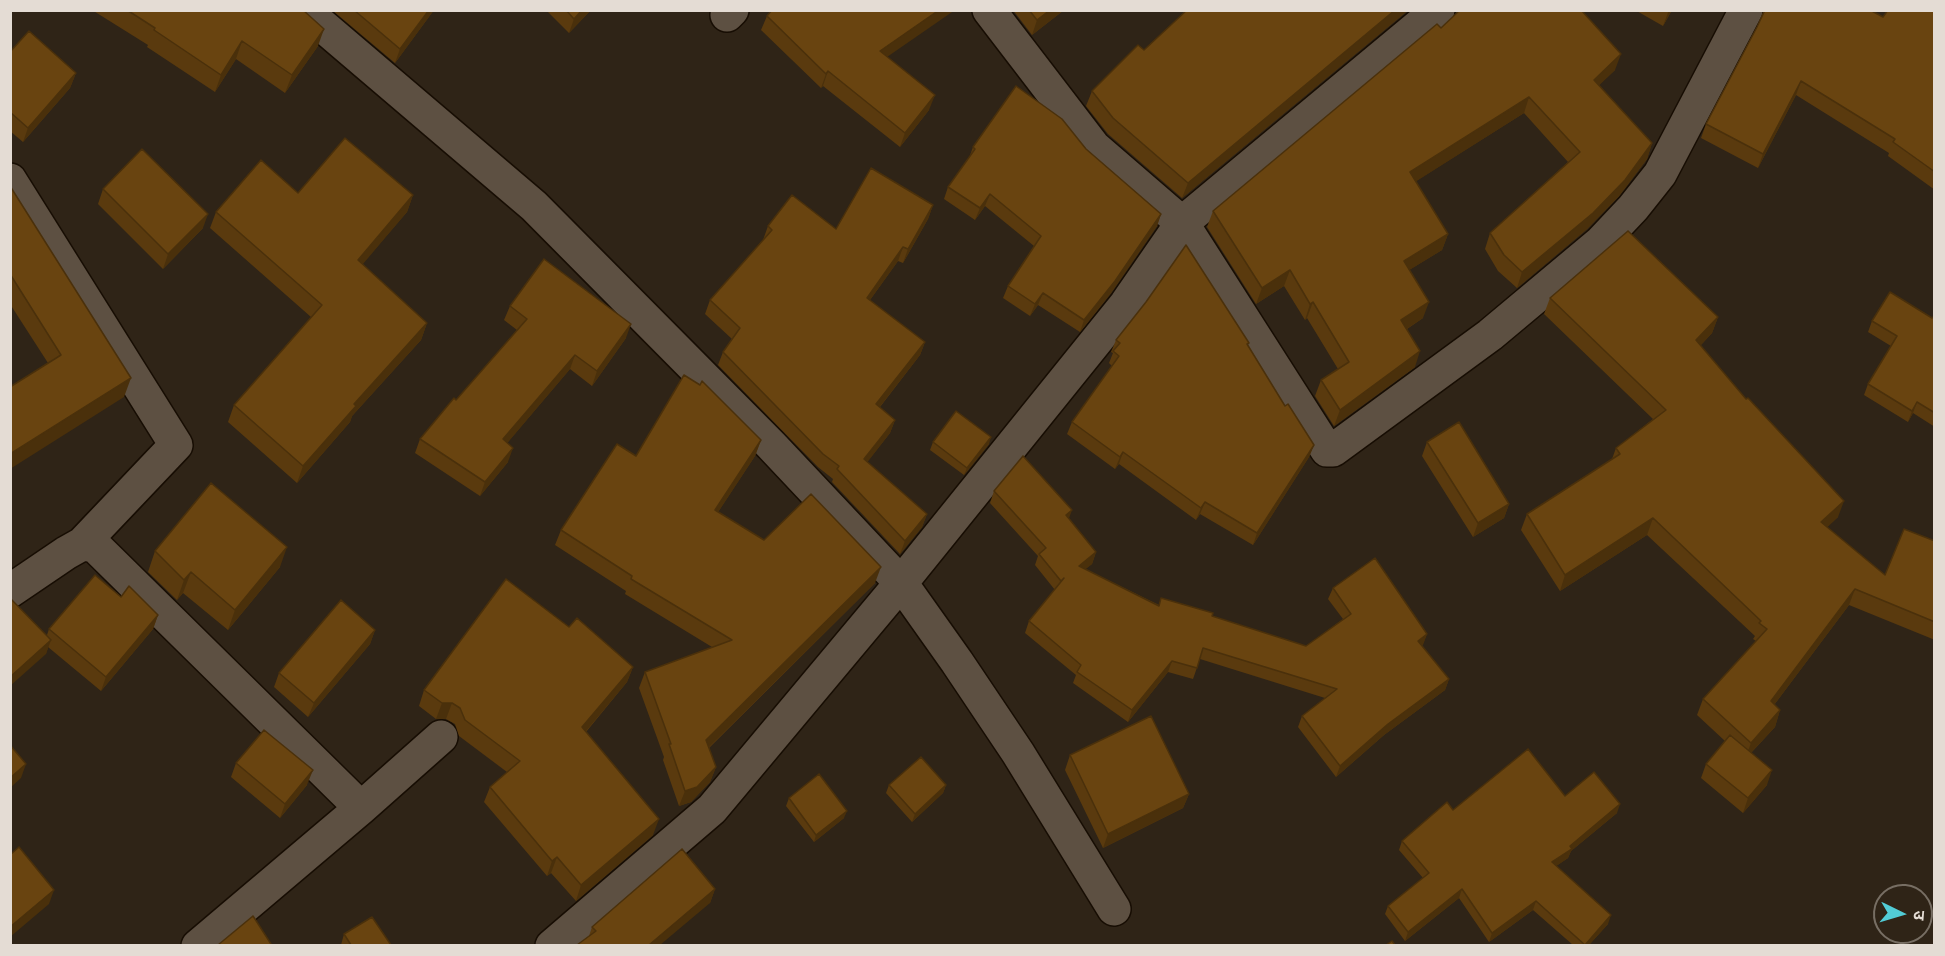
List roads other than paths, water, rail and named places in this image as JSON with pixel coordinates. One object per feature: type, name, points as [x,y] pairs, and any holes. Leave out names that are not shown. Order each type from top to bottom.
[{"type":"street","points":[[304,10],[534,206],[771,445],[901,583],[1018,753],[1114,909]]},
{"type":"street","points":[[989,10],[1094,147],[1182,223],[1327,450],[1337,449],[1499,328],[1592,250],[1633,208],[1660,174],[1746,10]]},
{"type":"street","points":[[552,945],[712,809],[901,583],[1126,304],[1182,223],[1438,10]]},
{"type":"street","points":[[10,180],[176,445],[82,544],[10,591]]},
{"type":"street","points":[[82,544],[94,546],[107,556],[361,808]]},
{"type":"street","points":[[198,945],[361,808],[441,737]]}]
